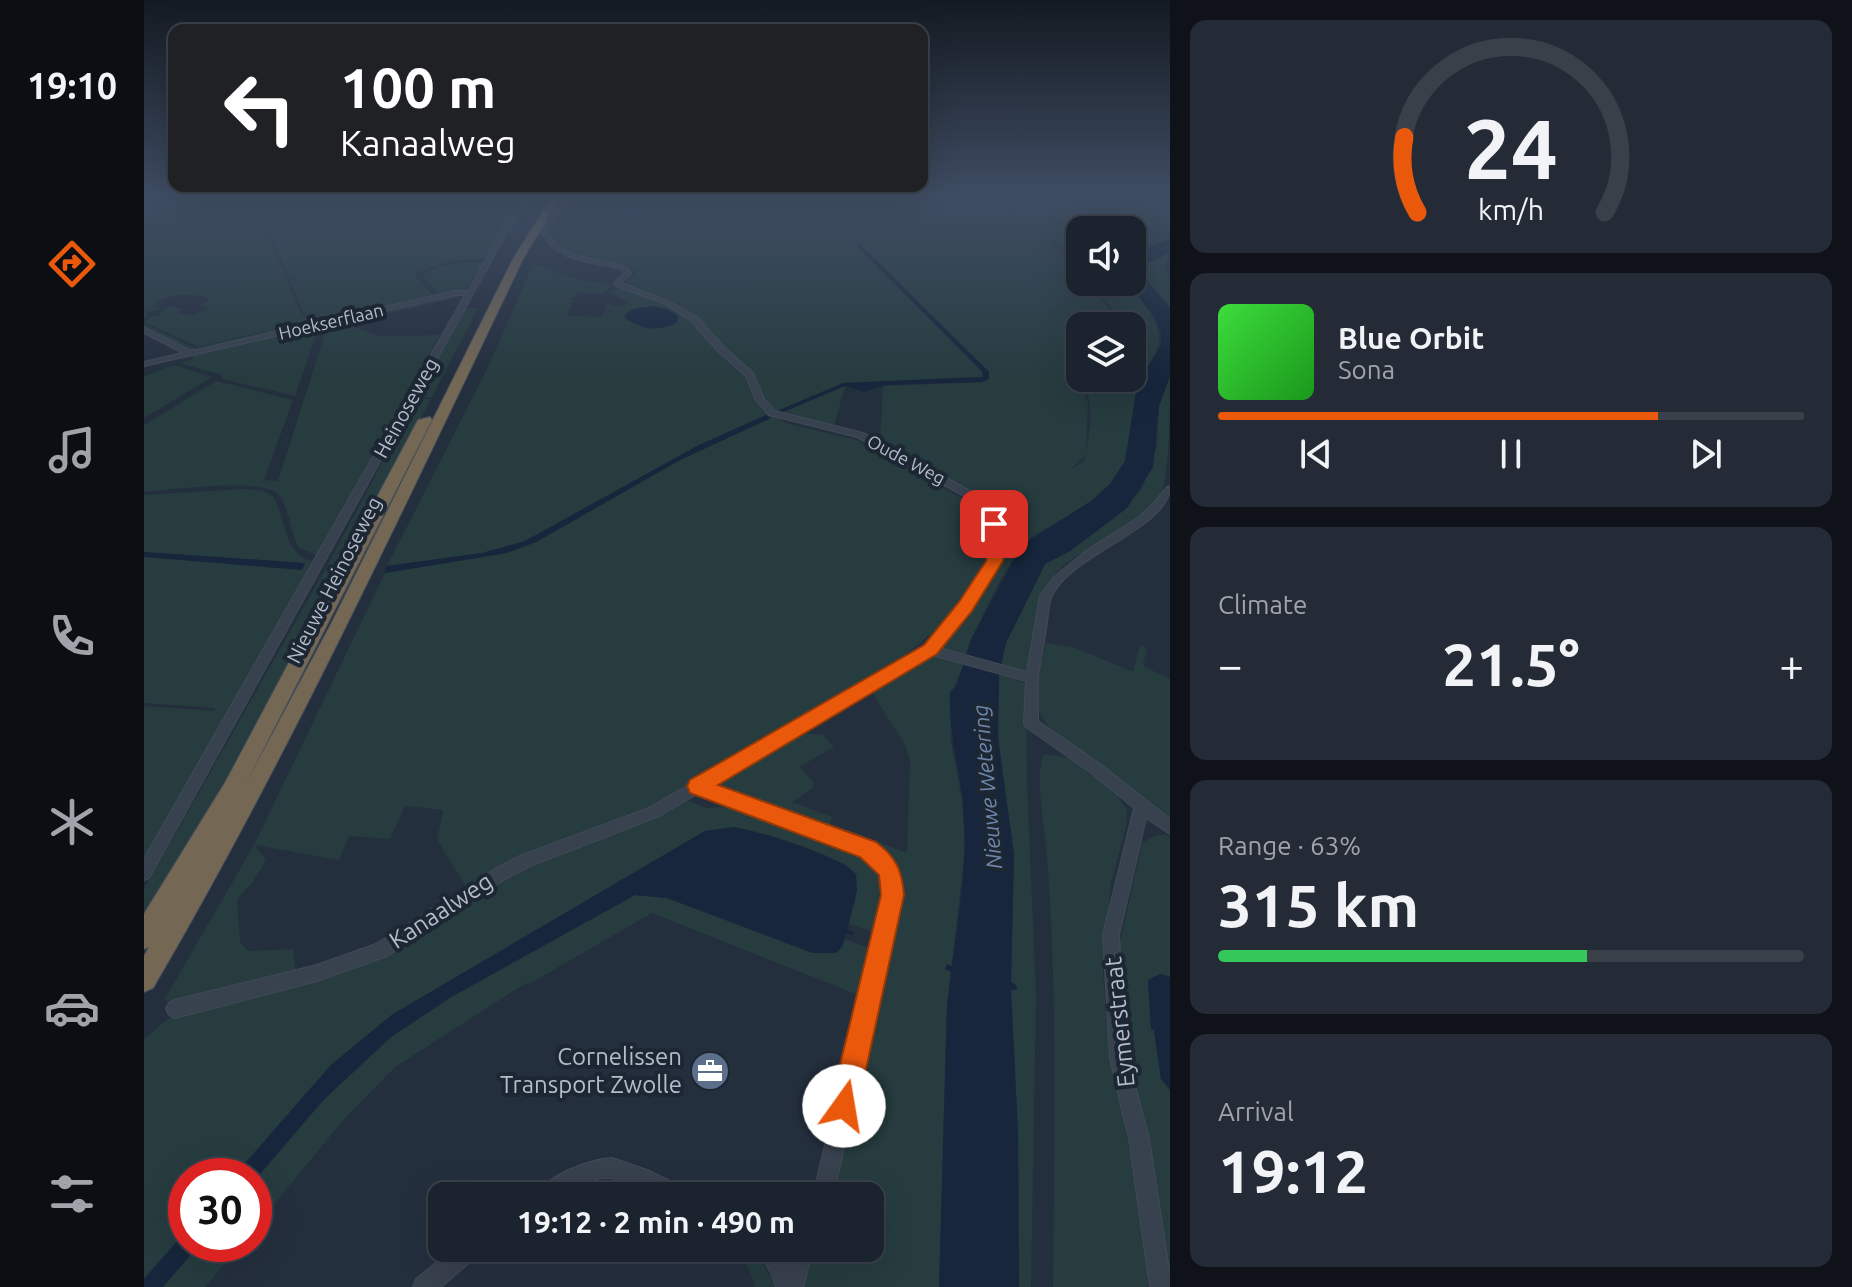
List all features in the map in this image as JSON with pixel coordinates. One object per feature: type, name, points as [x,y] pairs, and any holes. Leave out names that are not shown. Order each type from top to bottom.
[{"type":"highway","name":"Nieuwe Heinoseweg","points":[[144,937],[233,787],[509,257]]},
{"type":"highway","name":"Nieuwe Heinoseweg","points":[[144,979],[207,875],[264,769],[519,257]]},
{"type":"street","name":"Heinoseweg","points":[[144,873],[490,257]]},
{"type":"street","name":"Oude Weg","points":[[576,257],[624,268],[628,274],[616,284],[668,303],[687,314],[746,370],[762,404],[772,413],[860,435],[966,492],[986,507],[996,533],[997,556],[938,652]]},
{"type":"street","name":"Hoekserflaan","points":[[144,364],[455,293],[470,293]]},
{"type":"street","points":[[144,330],[190,354]]},
{"type":"street","points":[[1170,489],[1154,512],[1083,559],[1051,586],[1046,596],[1032,678],[1032,717],[1170,828]]},
{"type":"street","points":[[938,652],[1032,678]]},
{"type":"street","name":"Kanaalweg","points":[[175,1009],[317,973],[381,950],[525,861],[637,820],[938,652]]},
{"type":"street","points":[[697,786],[868,849],[881,859],[890,872],[892,895],[826,1182]]},
{"type":"street","name":"Eymerstraat","points":[[1142,805],[1111,935],[1112,966],[1119,1058],[1139,1139],[1161,1287]]},
{"type":"street","points":[[568,1182],[581,1173],[606,1167],[623,1169],[650,1182]]},
{"type":"street","points":[[424,1287],[454,1262]]},
{"type":"street","points":[[777,1262],[789,1287]]},
{"type":"street","points":[[789,1287],[798,1262]]},
{"type":"green space","points":[[144,257],[278,257],[301,313],[313,324],[194,351],[144,328],[144,324],[196,349],[303,322],[199,347],[144,322],[153,316],[166,316],[158,314],[172,306],[183,309],[177,313],[193,316],[208,308],[199,305],[211,299],[190,295],[169,297],[155,303],[159,304],[156,307],[162,308],[146,313],[149,315],[144,318]]},
{"type":"green space","points":[[280,257],[486,257],[450,261],[417,272],[416,277],[434,296],[315,324],[303,312]]},
{"type":"green space","points":[[587,257],[868,257],[983,373],[982,377],[843,383],[845,386],[834,426],[776,414],[762,398],[752,375],[683,309],[625,285],[635,273],[631,267]]},
{"type":"green space","points":[[873,257],[1064,257],[1066,296],[1098,296],[1108,312],[1066,312],[1066,392],[1084,392],[1088,402],[1086,451],[1090,430],[1090,409],[1087,392],[1136,392],[1131,440],[1121,470],[1104,492],[1025,543],[995,591],[966,656],[946,651],[939,645],[999,558],[995,518],[984,502],[880,444],[883,386],[983,382],[989,372]]},
{"type":"green space","points":[[1168,257],[1164,267],[1170,280],[1170,307],[1151,286],[1146,270],[1148,263]]},
{"type":"green space","points":[[484,262],[467,289],[441,295],[424,278],[424,274],[440,266]]},
{"type":"green space","points":[[533,264],[579,280],[612,284],[603,294],[576,292],[574,298],[568,298],[573,300],[567,316],[602,317],[604,311],[609,311],[605,308],[607,303],[618,307],[630,302],[609,293],[620,287],[664,303],[685,316],[717,350],[742,370],[755,398],[774,416],[788,424],[857,440],[976,506],[986,518],[978,534],[990,537],[983,565],[968,592],[948,617],[868,685],[670,800],[468,890],[437,840],[443,810],[405,806],[390,839],[349,836],[339,860],[255,845],[266,861],[237,899],[240,942],[248,951],[293,949],[296,971],[180,1003],[164,1000],[254,845],[385,573],[507,553],[536,542],[680,460],[770,418],[766,415],[699,445],[525,541],[482,553],[387,566],[489,365]],"holes":[[[659,307],[673,312],[673,325],[645,329],[625,315],[633,309]]]},
{"type":"green space","points":[[461,293],[459,297],[345,324],[379,336],[440,335],[317,555],[298,547],[288,513],[279,495],[270,490],[216,486],[144,492],[144,425],[216,381],[293,400],[264,480],[278,481],[327,327],[332,323]]},
{"type":"green space","points":[[1101,296],[1138,296],[1157,328],[1158,350],[1146,371],[1146,312],[1112,312]]},
{"type":"green space","points":[[478,308],[432,397],[416,397],[463,309]]},
{"type":"green space","points":[[319,326],[295,396],[223,379],[221,375],[180,363],[193,359],[192,354]]},
{"type":"green space","points":[[174,365],[212,377],[144,418],[144,376]]},
{"type":"green space","points":[[1170,376],[1168,451],[1162,493],[1152,508],[1138,520],[1073,559],[1047,585],[1039,604],[1029,669],[1020,671],[1001,666],[1006,643],[1045,564],[1070,551],[1119,514],[1142,489],[1157,446],[1159,406]]},
{"type":"green space","points":[[416,399],[431,399],[232,773],[144,921],[144,889],[326,568]]},
{"type":"green space","points":[[244,489],[263,491],[273,496],[291,544],[296,552],[314,562],[144,861],[144,706],[214,711],[215,708],[144,703],[144,557],[304,563],[144,552],[144,495]]},
{"type":"green space","points":[[1046,643],[1076,648],[1133,672],[1140,645],[1147,648],[1143,666],[1170,679],[1170,821],[1077,753],[1047,723],[1037,703],[1038,677]]},
{"type":"green space","points":[[935,654],[965,662],[950,695],[951,743],[962,799],[965,849],[947,1006],[939,1287],[803,1287],[807,1262],[884,1262],[884,1182],[832,1182],[900,889],[845,829],[907,853],[910,761],[906,746],[871,691],[922,657]]},
{"type":"green space","points":[[999,673],[1026,684],[1036,994],[1031,1287],[1019,1287],[1018,1133],[1011,989],[1017,989],[1011,982],[1014,855],[998,738]]},
{"type":"green space","points":[[797,732],[823,735],[834,747],[799,767],[814,782],[813,788],[792,802],[832,817],[830,825],[822,827],[713,787],[712,784]]},
{"type":"green space","points":[[1044,754],[1068,758],[1113,790],[1127,810],[1126,827],[1111,883],[1103,970],[1106,1016],[1144,1237],[1148,1287],[1053,1287],[1054,1017],[1047,856],[1040,789]]},
{"type":"green space","points":[[683,799],[706,808],[757,812],[872,857],[887,880],[878,934],[849,924],[857,891],[850,868],[843,863],[776,837],[740,830],[705,831],[393,1014],[331,1065],[250,1158],[168,1158],[168,1252],[144,1279],[144,1039],[168,1019],[179,1015],[312,980],[500,879]]},
{"type":"green space","points":[[1166,834],[1170,837],[1170,977],[1160,974],[1148,981],[1151,1029],[1154,1030],[1161,1079],[1170,1090],[1170,1278],[1122,1010],[1119,947],[1142,843]]},
{"type":"green space","points":[[635,895],[667,898],[813,953],[842,947],[845,939],[875,950],[820,1182],[816,1182],[861,996],[652,913],[526,983],[395,1067],[346,1117],[272,1206],[272,1160],[324,1100],[391,1037],[452,997]]},
{"type":"green space","points":[[185,1262],[226,1262],[205,1287],[163,1287]]},
{"type":"green space","points":[[762,1262],[775,1287],[755,1287],[744,1263]]},
{"type":"water","points":[[868,257],[872,257],[989,372],[989,379],[983,382],[885,385],[864,392],[845,386],[781,413],[777,411],[843,383],[982,377],[983,372]]},
{"type":"water","points":[[1146,257],[1160,257],[1148,263],[1146,270]]},
{"type":"water","name":"Nieuwe Wetering","points":[[1146,275],[1151,286],[1170,307],[1170,376],[1159,406],[1153,467],[1127,508],[1070,551],[1045,564],[1006,643],[999,673],[998,738],[1014,855],[1011,982],[1017,990],[1011,990],[1018,1133],[1019,1287],[939,1287],[947,1006],[951,972],[945,969],[947,964],[952,966],[965,840],[950,692],[957,685],[971,639],[1022,545],[1091,501],[1110,484],[1125,461],[1136,392],[1146,392],[1146,370],[1161,344],[1161,334],[1154,316],[1138,296],[1146,296]]},
{"type":"water","points":[[652,306],[667,309],[678,316],[677,322],[664,328],[651,328],[632,322],[624,315],[633,309]]},
{"type":"water","points":[[766,415],[771,418],[680,460],[536,542],[507,553],[385,573],[387,566],[482,553],[525,541],[699,445]]},
{"type":"water","points":[[144,552],[305,563],[302,570],[144,557]]},
{"type":"water","points":[[734,827],[780,839],[846,866],[856,874],[857,891],[847,929],[853,935],[846,933],[842,947],[836,953],[813,953],[667,898],[635,895],[452,996],[391,1037],[324,1099],[272,1160],[250,1158],[331,1065],[393,1014],[705,831]]},
{"type":"water","points":[[1160,974],[1170,977],[1170,1090],[1161,1079],[1154,1030],[1151,1029],[1148,980]]},
{"type":"water","points":[[168,1252],[168,1262],[185,1262],[163,1287],[144,1287],[144,1279]]},
{"type":"place","name":"Cornelissen Transport Zwolle","points":[[710,1071]]},
{"type":"route","points":[[844,1106],[894,887],[890,872],[881,859],[868,849],[697,786],[931,650],[966,607],[994,561],[998,551],[994,524]]}]
